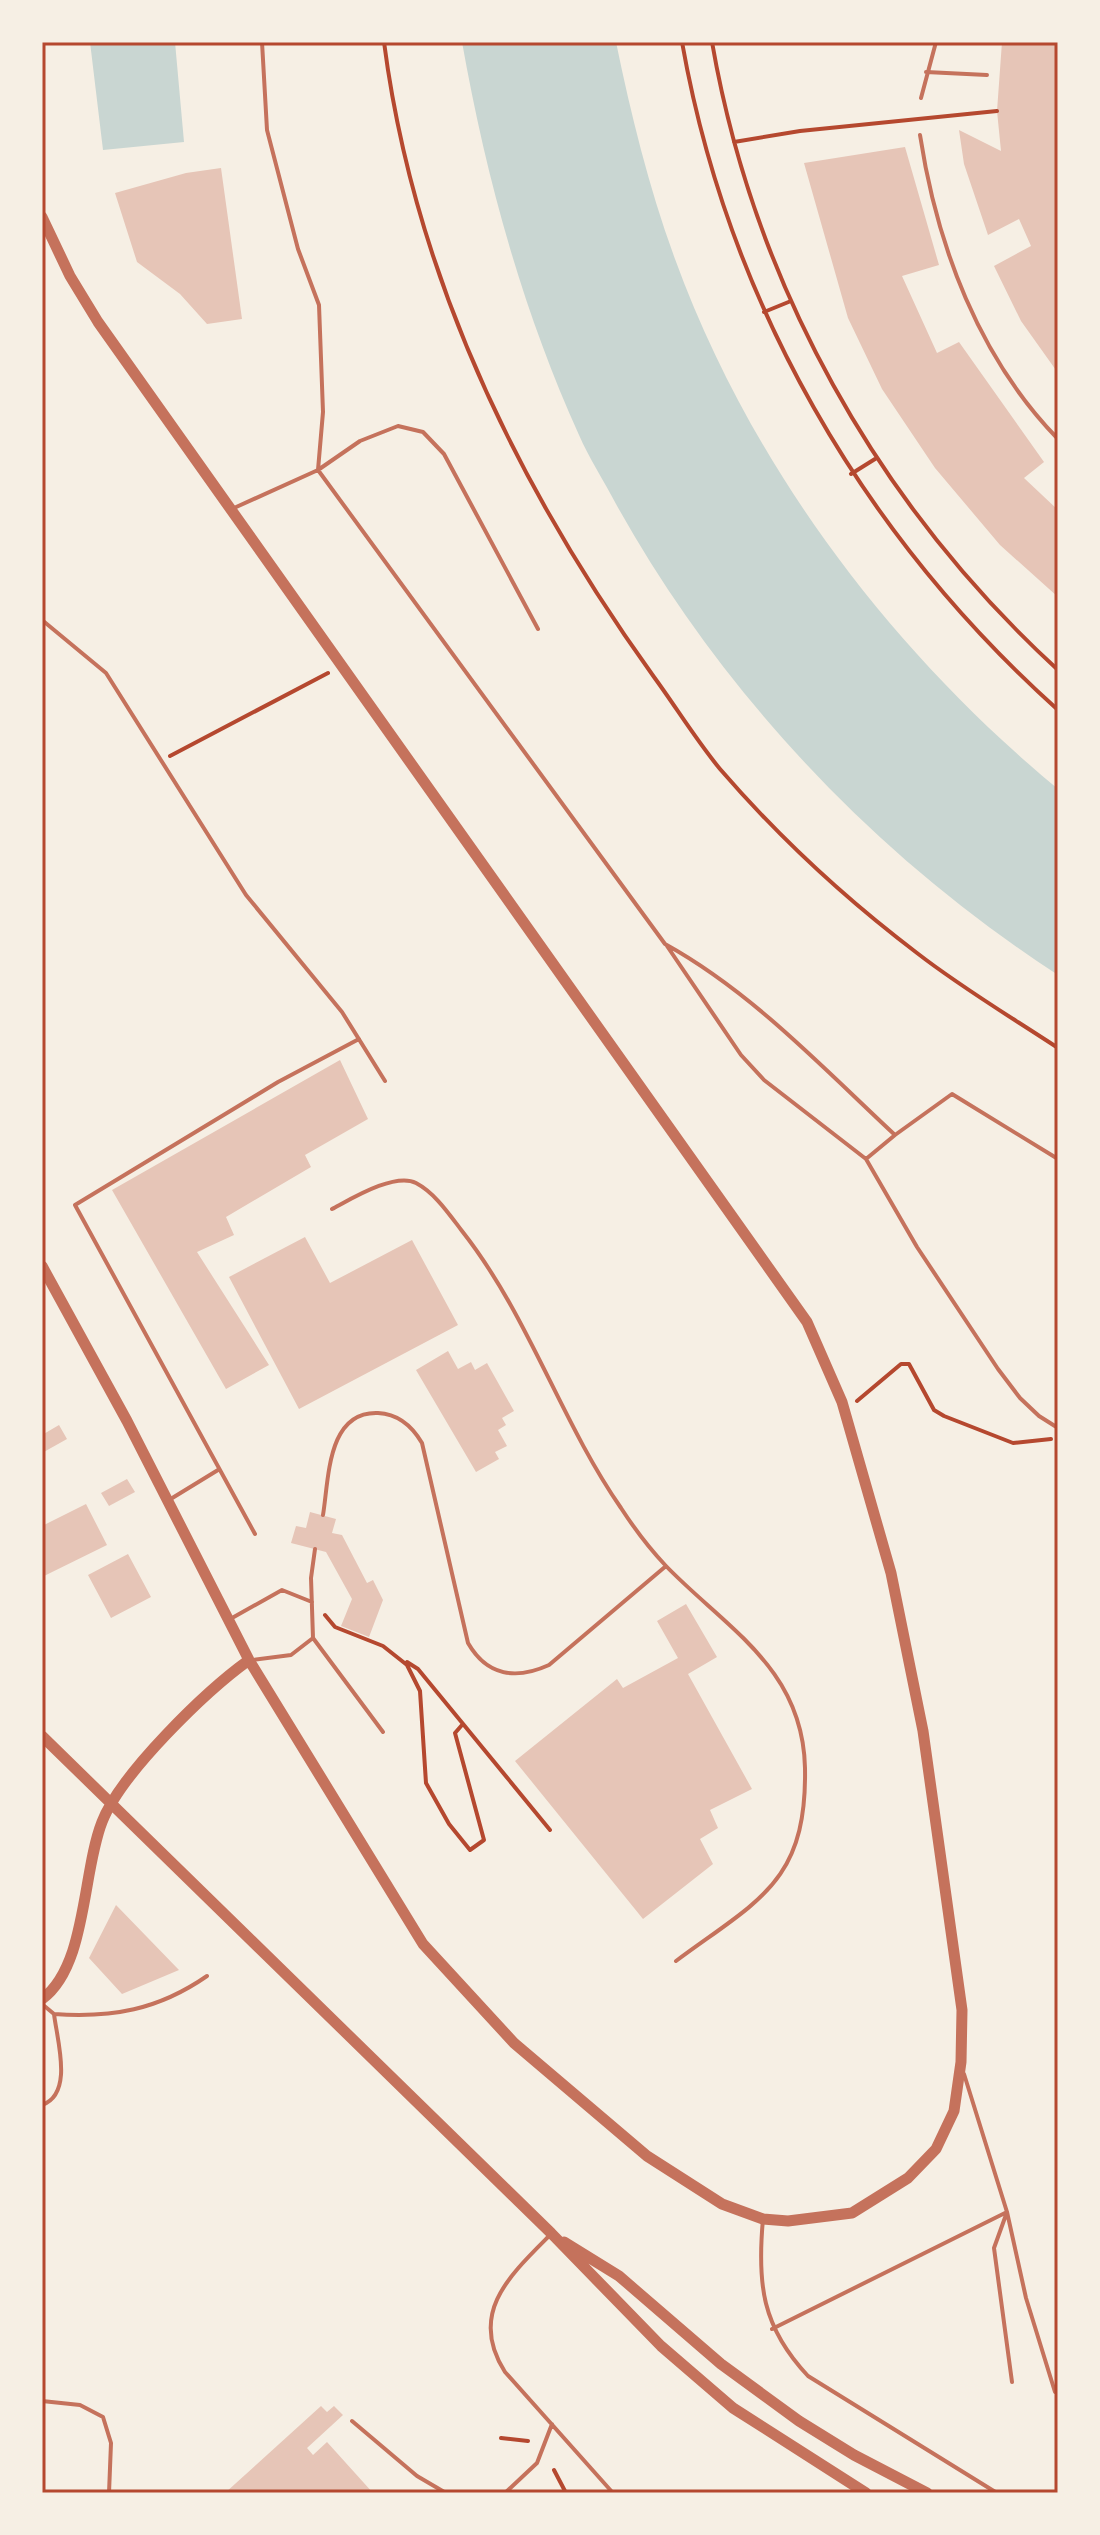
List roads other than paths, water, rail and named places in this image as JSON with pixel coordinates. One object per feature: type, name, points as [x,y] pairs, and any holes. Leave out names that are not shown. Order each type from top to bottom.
[{"type":"street","points":[[42,217],[70,276],[98,322],[807,1322],[842,1402],[894,1587],[923,1731],[962,2010],[961,2062],[954,2111],[936,2149],[908,2178],[852,2213],[788,2221],[763,2219],[722,2204],[647,2156],[574,2097],[467,1996],[423,1944],[249,1660],[42,1266]]},
{"type":"street","points":[[42,2002],[66,1969],[95,1845],[112,1803],[170,1733],[227,1675],[249,1660]]},
{"type":"street","points":[[42,1736],[551,2233],[629,2317],[698,2379],[781,2441],[866,2493]]},
{"type":"street","points":[[551,2233],[619,2276],[721,2364],[799,2421],[854,2455],[927,2493]]},
{"type":"lane","points":[[262,42],[267,130],[298,249],[319,305],[323,412],[318,470],[665,944],[741,1055],[764,1080],[866,1159],[917,1247],[998,1369],[1020,1398],[1058,1428]]},
{"type":"lane","points":[[921,98],[936,42]]},
{"type":"lane","points":[[926,72],[987,75]]},
{"type":"lane","points":[[920,135],[938,223],[977,323],[1013,383],[1058,439]]},
{"type":"lane","points":[[232,509],[318,470],[360,441],[398,426],[423,432],[444,454],[538,629]]},
{"type":"lane","points":[[42,620],[106,673],[246,895],[342,1012],[385,1081]]},
{"type":"lane","points":[[665,944],[715,975],[791,1038],[895,1135]]},
{"type":"lane","points":[[255,1534],[75,1205],[278,1082],[359,1039]]},
{"type":"lane","points":[[866,1159],[952,1094],[1058,1159]]},
{"type":"lane","points":[[332,1209],[376,1187],[402,1180],[417,1184],[430,1193],[495,1276],[531,1337],[598,1472],[642,1539],[666,1566],[746,1637],[767,1662],[793,1708],[805,1765],[801,1819],[786,1869],[771,1890],[676,1961]]},
{"type":"lane","points":[[323,1515],[334,1450],[342,1428],[365,1414],[390,1415],[403,1420],[422,1443],[468,1643],[484,1664],[510,1675],[534,1672],[549,1665],[666,1566]]},
{"type":"lane","points":[[168,1501],[218,1470]]},
{"type":"lane","points":[[315,1549],[313,1638],[383,1732]]},
{"type":"lane","points":[[230,1620],[282,1590],[312,1602]]},
{"type":"lane","points":[[249,1660],[291,1655],[313,1638]]},
{"type":"lane","points":[[54,2014],[130,2013],[188,1989],[207,1976]]},
{"type":"lane","points":[[42,2002],[54,2014],[61,2083],[56,2097],[42,2105]]},
{"type":"lane","points":[[961,2062],[1007,2212],[1026,2298],[1055,2392]]},
{"type":"lane","points":[[772,2329],[1007,2212]]},
{"type":"lane","points":[[1007,2212],[994,2248],[1012,2382]]},
{"type":"lane","points":[[763,2219],[759,2263],[772,2329],[786,2352],[808,2376],[997,2493]]},
{"type":"lane","points":[[551,2233],[519,2266],[493,2307],[490,2328],[493,2350],[505,2372],[613,2493]]},
{"type":"lane","points":[[42,2401],[80,2405],[103,2417],[111,2443],[109,2493]]},
{"type":"lane","points":[[352,2421],[417,2476],[446,2493]]},
{"type":"lane","points":[[505,2493],[537,2463],[552,2424]]}]
